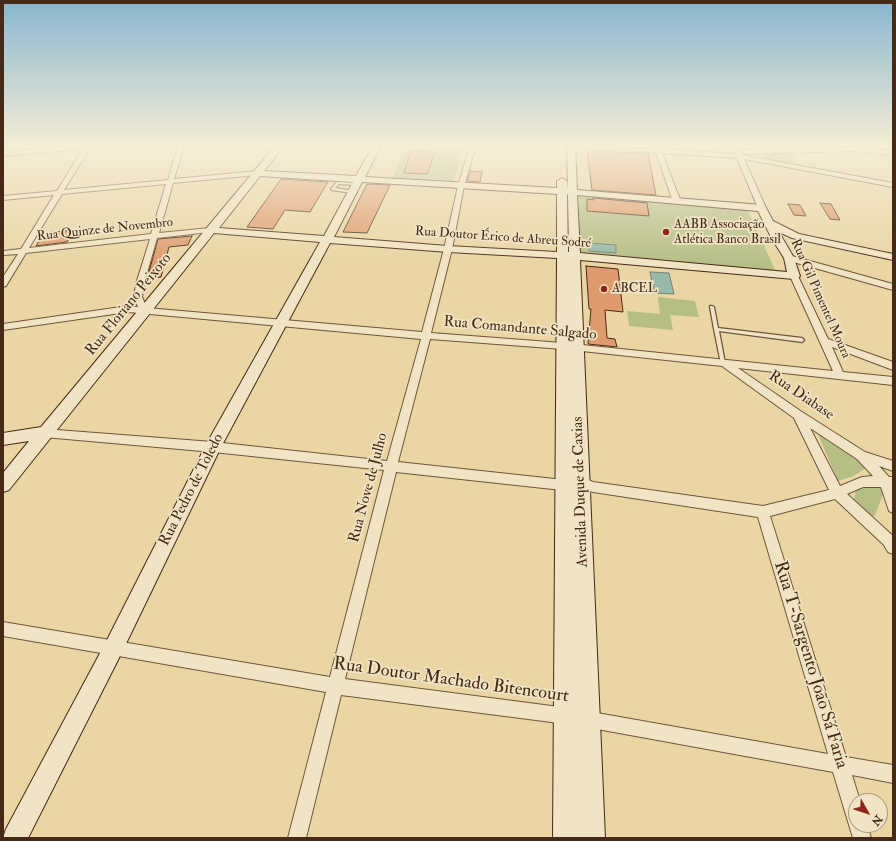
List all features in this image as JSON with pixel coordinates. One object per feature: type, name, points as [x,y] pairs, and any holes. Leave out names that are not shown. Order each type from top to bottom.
[{"type":"main road","name":"Rua Floriano Peixoto","points":[[3,485],[247,185]]},
{"type":"main road","name":"Rua Pedro de Toledo","points":[[15,838],[114,647],[213,447],[356,185]]},
{"type":"main road","points":[[382,185],[461,186],[567,192],[762,208]]},
{"type":"main road","name":"Avenida Duque de Caxias","points":[[566,185],[572,484],[565,716],[566,838]]},
{"type":"main road","name":"Avenida Duque de Caxias","points":[[567,192],[568,185]]},
{"type":"main road","name":"Rua Gil Pimentel Moura","points":[[762,208],[777,239],[789,258],[794,276]]},
{"type":"main road","points":[[769,223],[796,236],[893,257]]},
{"type":"main road","name":"Rua Doutor Érico de Abreu Sodré","points":[[210,230],[448,249],[568,256],[794,276]]},
{"type":"main road","points":[[777,239],[796,236]]},
{"type":"main road","name":"Avenida Duque de Caxias","points":[[570,347],[564,460],[581,507],[592,838]]},
{"type":"main road","points":[[3,439],[44,433]]},
{"type":"street","points":[[3,284],[64,185]]},
{"type":"street","points":[[3,198],[132,185]]},
{"type":"street","points":[[145,311],[140,304],[138,297],[140,284],[171,185]]},
{"type":"street","points":[[671,185],[677,202]]},
{"type":"street","name":"Rua Gil Pimentel Moura","points":[[752,185],[762,208]]},
{"type":"street","name":"Rua Nove de Julho","points":[[297,838],[448,249],[461,186]]},
{"type":"street","name":"Rua Quinze de Novembro","points":[[3,253],[210,230]]},
{"type":"street","points":[[789,258],[893,287]]},
{"type":"street","name":"Rua Gil Pimentel Moura","points":[[794,276],[840,376]]},
{"type":"street","name":"Rua Comandante Salgado","points":[[3,327],[128,309],[426,336],[570,347],[893,382]]},
{"type":"street","points":[[824,341],[893,366]]},
{"type":"street","name":"Rua Diabase","points":[[723,363],[861,455],[889,482]]},
{"type":"street","points":[[798,414],[837,493],[892,541]]},
{"type":"street","points":[[44,433],[213,447],[391,467],[572,484],[764,512],[837,493],[862,482],[889,482],[893,507]]},
{"type":"street","name":"Rua Diabase","points":[[861,455],[893,466]]},
{"type":"street","name":"Rua T-Sargento João Sá Faria","points":[[764,512],[848,793]]},
{"type":"street","name":"Rua Doutor Machado Bitencourt","points":[[3,629],[335,686],[587,719],[893,774]]},
{"type":"lane","points":[[336,185],[333,189],[355,185]]},
{"type":"lane","points":[[712,307],[723,363]]},
{"type":"lane","points":[[716,329],[802,340]]},
{"type":"green space","name":"AABB Associação Atlética Banco Brasil","points":[[573,195],[747,209],[776,272],[575,255]]},
{"type":"green space","points":[[658,297],[695,301],[699,317],[670,315],[673,330],[629,326],[627,311],[660,314]]},
{"type":"green space","points":[[817,432],[868,467],[853,476],[838,481]]},
{"type":"green space","points":[[875,484],[885,489],[875,515],[871,518],[854,499],[856,491],[865,486]]},
{"type":"shaded area","points":[[589,243],[616,245],[616,253],[589,251]]},
{"type":"shaded area","points":[[650,272],[669,273],[674,294],[654,293]]},
{"type":"building","points":[[277,185],[326,185],[310,212],[285,210],[273,229],[247,227]]},
{"type":"building","points":[[366,185],[390,185],[367,233],[343,232]]},
{"type":"building","points":[[591,185],[654,185],[656,195],[592,190]]},
{"type":"building","points":[[593,198],[647,203],[649,216],[587,211],[587,199],[594,200]]},
{"type":"building","points":[[820,203],[831,204],[840,220],[830,219]]},
{"type":"building","points":[[788,204],[800,205],[806,216],[794,215]]},
{"type":"building","points":[[74,230],[67,242],[36,246],[44,233]]},
{"type":"building","points":[[192,236],[188,245],[169,247],[161,277],[147,279],[158,239]]},
{"type":"building","name":"ABCEL","points":[[586,266],[618,269],[623,312],[605,310],[607,338],[615,339],[617,347],[588,344],[591,309],[589,309]]},
{"type":"place","name":"AABB Associação Atlética Banco Brasil","points":[[666,232]]},
{"type":"place","name":"ABCEL","points":[[604,289]]}]
